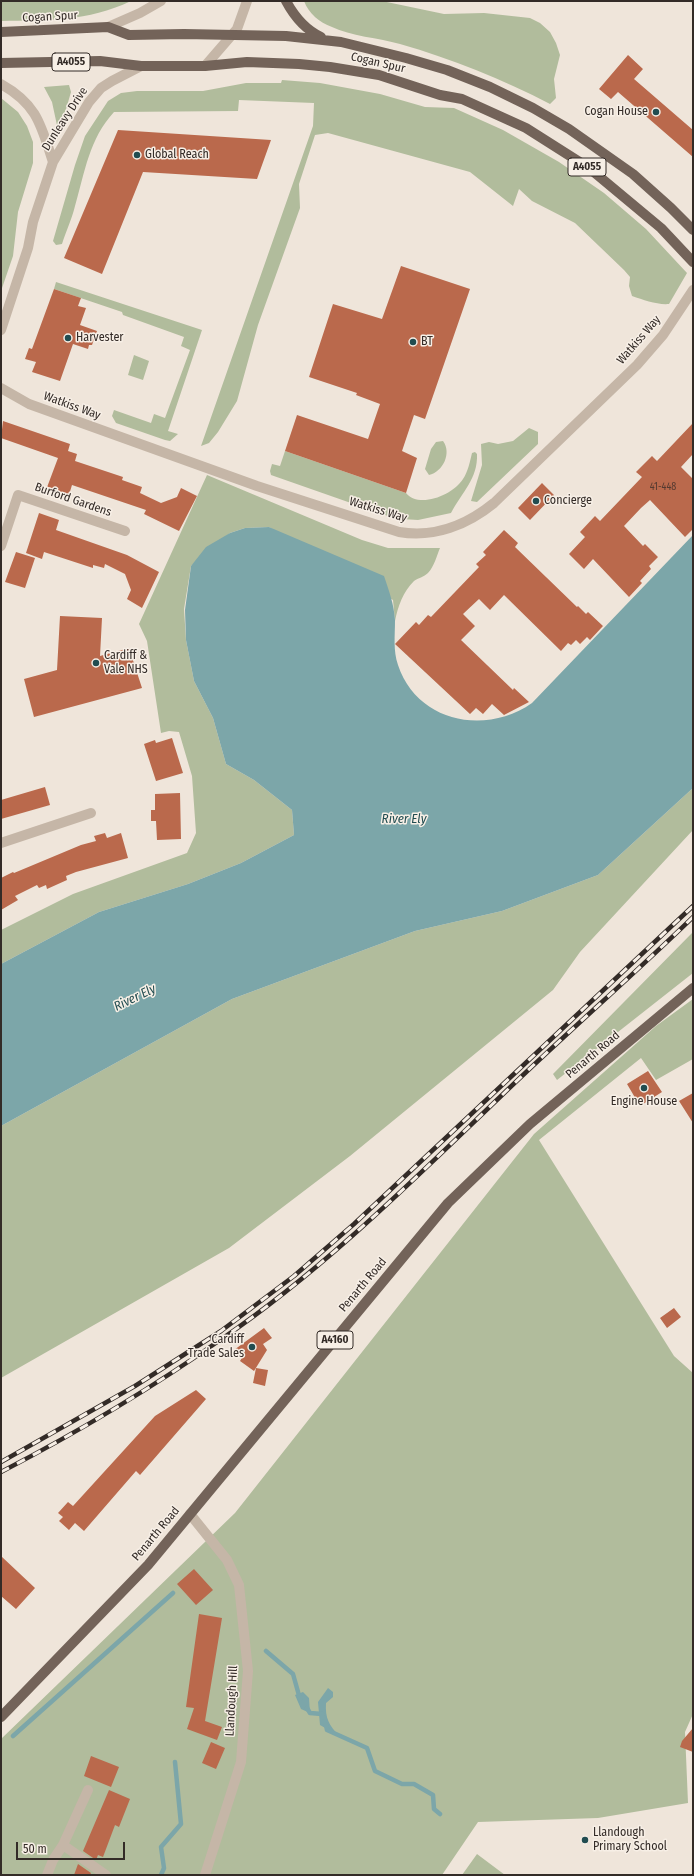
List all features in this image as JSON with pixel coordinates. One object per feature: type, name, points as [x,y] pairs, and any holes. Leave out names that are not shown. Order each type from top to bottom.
[{"type":"main road","points":[[286,1],[295,16],[312,32],[341,42]]},
{"type":"main road","name":"Cogan Spur","points":[[1,32],[108,28],[129,35],[233,34],[306,37],[341,42],[406,58],[470,79],[510,96],[569,129],[632,174],[672,208],[693,230]]},
{"type":"main road","name":"Cogan Spur","points":[[1,63],[100,61],[141,66],[205,66],[247,62],[330,67],[379,75],[440,95],[462,99],[526,128],[589,168],[661,228],[693,262]]},
{"type":"main road","name":"Penarth Road","points":[[1,1717],[148,1565],[448,1203],[530,1124],[693,988]]},
{"type":"street","points":[[108,28],[161,1]]},
{"type":"street","points":[[205,66],[233,34],[241,22],[247,1]]},
{"type":"street","name":"Dunleavy Drive","points":[[1,330],[28,248],[33,222],[53,162],[89,102],[101,88],[112,80],[141,66]]},
{"type":"street","name":"Dunleavy Drive","points":[[1,84],[14,92],[29,105],[39,122],[53,162]]},
{"type":"street","name":"Watkiss Way","points":[[1,388],[29,404],[257,486],[399,532],[424,534],[451,528],[473,518],[494,503],[637,365],[663,335],[693,290]]},
{"type":"street","name":"Burford Gardens","points":[[1,546],[18,495],[125,531]]},
{"type":"street","points":[[1,843],[91,813]]},
{"type":"street","name":"Llandough Hill","points":[[190,1514],[227,1560],[239,1585],[248,1671],[241,1762],[205,1875]]},
{"type":"street","points":[[47,1875],[53,1860],[64,1845],[88,1790]]},
{"type":"street","points":[[64,1845],[106,1875]]},
{"type":"green space","points":[[1,1],[131,1],[99,13],[83,16],[51,20],[1,21]]},
{"type":"green space","points":[[304,1],[382,1],[444,14],[484,13],[530,18],[540,23],[550,32],[560,55],[554,79],[556,98],[550,104],[514,86],[439,56],[400,44],[339,30],[323,23],[315,17]]},
{"type":"green space","points":[[282,80],[320,83],[380,94],[425,107],[454,108],[503,130],[559,162],[604,193],[646,229],[687,273],[669,304],[655,303],[632,296],[629,286],[630,277],[575,223],[532,201],[519,189],[513,206],[470,172],[328,133],[315,135],[299,184],[300,208],[258,325],[237,401],[218,432],[209,443],[201,446],[313,126],[314,103],[239,100],[238,111],[114,112],[99,133],[93,145],[62,244],[56,245],[53,241],[85,136],[108,101],[121,93],[137,91],[203,91],[246,83],[281,83]]},
{"type":"green space","points":[[69,85],[71,92],[60,130],[58,130],[52,102],[44,87]]},
{"type":"green space","points":[[1,98],[18,112],[27,126],[33,142],[33,163],[18,212],[13,256],[1,291]]},
{"type":"green space","points":[[56,282],[202,330],[168,431],[178,434],[170,441],[116,423],[112,416],[114,410],[151,423],[154,414],[165,418],[190,350],[181,346],[184,337],[123,315],[122,312],[54,289]]},
{"type":"green space","points":[[134,355],[149,361],[143,380],[128,375]]},
{"type":"green space","points":[[529,428],[538,432],[538,444],[477,502],[471,501],[482,465],[481,444],[489,442],[498,444],[513,441]]},
{"type":"green space","points":[[443,441],[447,451],[445,461],[438,470],[429,475],[425,469],[431,449],[436,442]]},
{"type":"green space","points":[[285,451],[406,493],[412,498],[419,500],[427,500],[444,495],[458,485],[465,476],[472,453],[475,452],[477,454],[477,463],[472,478],[451,513],[418,520],[402,519],[388,516],[271,475],[270,471],[272,464],[280,466]]},
{"type":"green space","points":[[207,475],[362,540],[388,548],[440,548],[434,564],[428,573],[414,581],[407,590],[399,605],[395,621],[393,600],[269,527],[245,528],[230,533],[191,566],[184,609],[186,640],[194,681],[213,718],[226,764],[254,780],[292,810],[294,835],[241,863],[188,884],[99,912],[1,964],[1,930],[73,894],[187,853],[196,833],[192,776],[179,732],[169,731],[161,733],[147,641],[139,624]]},
{"type":"green space","points":[[693,788],[693,830],[580,952],[553,990],[350,1156],[229,1248],[1,1378],[1,1126],[232,999],[415,931],[502,911],[598,875]]},
{"type":"green space","points":[[693,932],[693,973],[557,1080],[553,1074]]},
{"type":"green space","points":[[693,999],[693,1059],[656,1080],[641,1058],[539,1140],[674,1356],[693,1373],[693,1714],[685,1732],[688,1803],[598,1818],[478,1822],[442,1875],[1,1875],[1,1739],[235,1513],[534,1134],[656,1026]]},
{"type":"green space","points":[[477,1854],[505,1875],[462,1875]]},
{"type":"water","name":"River Ely","points":[[269,527],[384,576],[391,598],[395,620],[396,659],[407,684],[420,700],[436,711],[454,718],[474,721],[494,719],[514,713],[532,703],[693,535],[693,788],[598,875],[502,911],[415,931],[232,999],[1,1126],[1,964],[99,912],[188,884],[241,863],[294,835],[292,810],[254,780],[226,764],[213,718],[194,681],[186,640],[185,610],[191,566],[206,547],[230,533],[245,528]]},
{"type":"water","points":[[328,1688],[333,1692],[333,1697],[326,1703],[326,1713],[330,1725],[339,1736],[320,1725],[318,1702]]},
{"type":"water","points":[[303,1692],[309,1698],[310,1713],[301,1709],[295,1695]]},
{"type":"building","name":"Cogan House","points":[[628,55],[643,69],[634,79],[693,130],[693,157],[618,92],[611,99],[599,89]]},
{"type":"building","points":[[118,130],[271,140],[257,179],[143,172],[102,274],[64,258]]},
{"type":"building","name":"BT","points":[[401,266],[470,289],[425,419],[414,415],[402,451],[417,458],[406,493],[285,451],[297,415],[368,439],[380,404],[356,395],[357,393],[309,377],[333,304],[382,319]]},
{"type":"building","name":"Harvester","points":[[54,289],[81,298],[78,306],[86,308],[80,325],[97,331],[92,345],[89,345],[88,349],[73,344],[60,381],[32,372],[36,362],[25,359],[29,348],[32,349]]},
{"type":"building","points":[[3,421],[70,444],[68,451],[77,454],[75,461],[123,477],[122,480],[142,487],[140,493],[161,503],[177,497],[181,488],[197,496],[179,531],[144,514],[146,510],[72,485],[68,498],[46,490],[58,458],[1,438]]},
{"type":"building","points":[[693,423],[693,454],[681,467],[693,479],[693,529],[685,537],[650,500],[624,526],[643,546],[645,544],[658,557],[649,566],[651,569],[640,581],[642,583],[629,597],[593,559],[584,569],[569,554],[585,537],[580,532],[595,516],[600,521],[642,477],[636,472],[652,456],[657,461]]},
{"type":"building","name":"Concierge","points":[[542,483],[554,495],[530,520],[518,508]]},
{"type":"building","points":[[39,513],[59,520],[56,530],[127,555],[159,572],[142,608],[127,599],[131,590],[125,574],[105,564],[104,568],[93,565],[93,568],[44,552],[42,559],[26,553]]},
{"type":"building","points":[[504,530],[518,543],[515,547],[577,607],[578,606],[586,614],[588,612],[603,626],[590,640],[587,637],[580,644],[576,640],[571,645],[568,643],[561,651],[504,595],[490,610],[479,599],[463,614],[475,626],[461,640],[513,690],[514,688],[529,702],[504,715],[492,704],[483,714],[476,708],[470,714],[395,644],[416,622],[419,625],[428,615],[431,617],[479,567],[476,564],[486,555],[483,552]]},
{"type":"building","points":[[16,552],[35,558],[25,588],[5,582]]},
{"type":"building","name":"Cardiff & Vale NHS","points":[[60,616],[102,618],[100,656],[129,648],[142,688],[34,717],[24,679],[57,670]]},
{"type":"building","points":[[172,738],[183,773],[156,781],[144,744],[155,740],[156,743]]},
{"type":"building","points":[[45,787],[50,805],[1,819],[1,800]]},
{"type":"building","points":[[180,793],[181,839],[157,840],[156,821],[151,821],[151,810],[155,810],[155,794]]},
{"type":"building","points":[[105,833],[107,838],[121,833],[128,858],[76,872],[66,876],[67,880],[47,889],[46,885],[39,888],[37,885],[15,896],[18,900],[1,910],[1,878],[81,845],[96,841],[94,836]]},
{"type":"building","name":"Engine House","points":[[648,1071],[662,1092],[640,1106],[627,1084]]},
{"type":"building","points":[[693,1093],[693,1123],[679,1101]]},
{"type":"building","points":[[674,1308],[681,1317],[667,1328],[660,1318]]},
{"type":"building","name":"Cardiff Trade Sales","points":[[264,1328],[272,1338],[263,1344],[267,1350],[254,1371],[240,1361],[243,1356],[234,1350]]},
{"type":"building","points":[[256,1368],[268,1370],[265,1386],[253,1383]]},
{"type":"building","points":[[196,1390],[206,1399],[140,1475],[136,1471],[84,1531],[75,1523],[69,1530],[59,1521],[63,1517],[58,1513],[68,1502],[73,1506],[155,1416]]},
{"type":"building","points":[[1,1556],[35,1588],[16,1609],[1,1596]]},
{"type":"building","points":[[194,1569],[213,1590],[196,1605],[177,1584]]},
{"type":"building","points":[[199,1614],[222,1618],[205,1721],[222,1727],[217,1740],[187,1729],[194,1708],[186,1707]]},
{"type":"building","points":[[693,1728],[693,1752],[680,1747],[682,1741]]},
{"type":"building","points":[[211,1742],[225,1748],[216,1769],[202,1763]]},
{"type":"building","points":[[91,1756],[119,1767],[111,1787],[84,1776]]},
{"type":"building","points":[[109,1790],[130,1799],[119,1827],[115,1825],[103,1857],[98,1855],[96,1860],[83,1851]]},
{"type":"building","points":[[78,1864],[91,1873],[90,1875],[74,1875]]},
{"type":"waterway","points":[[13,1736],[173,1593]]},
{"type":"waterway","points":[[266,1651],[293,1674],[300,1699]]},
{"type":"waterway","points":[[307,1708],[310,1713],[322,1714],[323,1717]]},
{"type":"waterway","points":[[326,1725],[327,1730],[367,1748],[375,1771],[402,1784],[414,1784],[433,1795],[434,1809],[440,1814]]},
{"type":"waterway","points":[[161,1875],[164,1868],[161,1847],[181,1824],[175,1762]]},
{"type":"railway","points":[[1,1462],[135,1386],[221,1331],[294,1276],[354,1224],[693,906]]},
{"type":"railway","points":[[1,1472],[142,1392],[223,1338],[297,1283],[332,1254],[400,1192],[693,917]]},
{"type":"place","name":"Cogan House","points":[[656,112]]},
{"type":"place","name":"Global Reach","points":[[137,155]]},
{"type":"place","name":"Harvester","points":[[68,338]]},
{"type":"place","name":"BT","points":[[413,342]]},
{"type":"place","name":"Concierge","points":[[536,501]]},
{"type":"place","name":"Cardiff & Vale NHS","points":[[96,663]]},
{"type":"place","name":"Engine House","points":[[644,1088]]},
{"type":"place","name":"Cardiff Trade Sales","points":[[252,1347]]},
{"type":"place","name":"Llandough Primary School","points":[[585,1840]]}]
